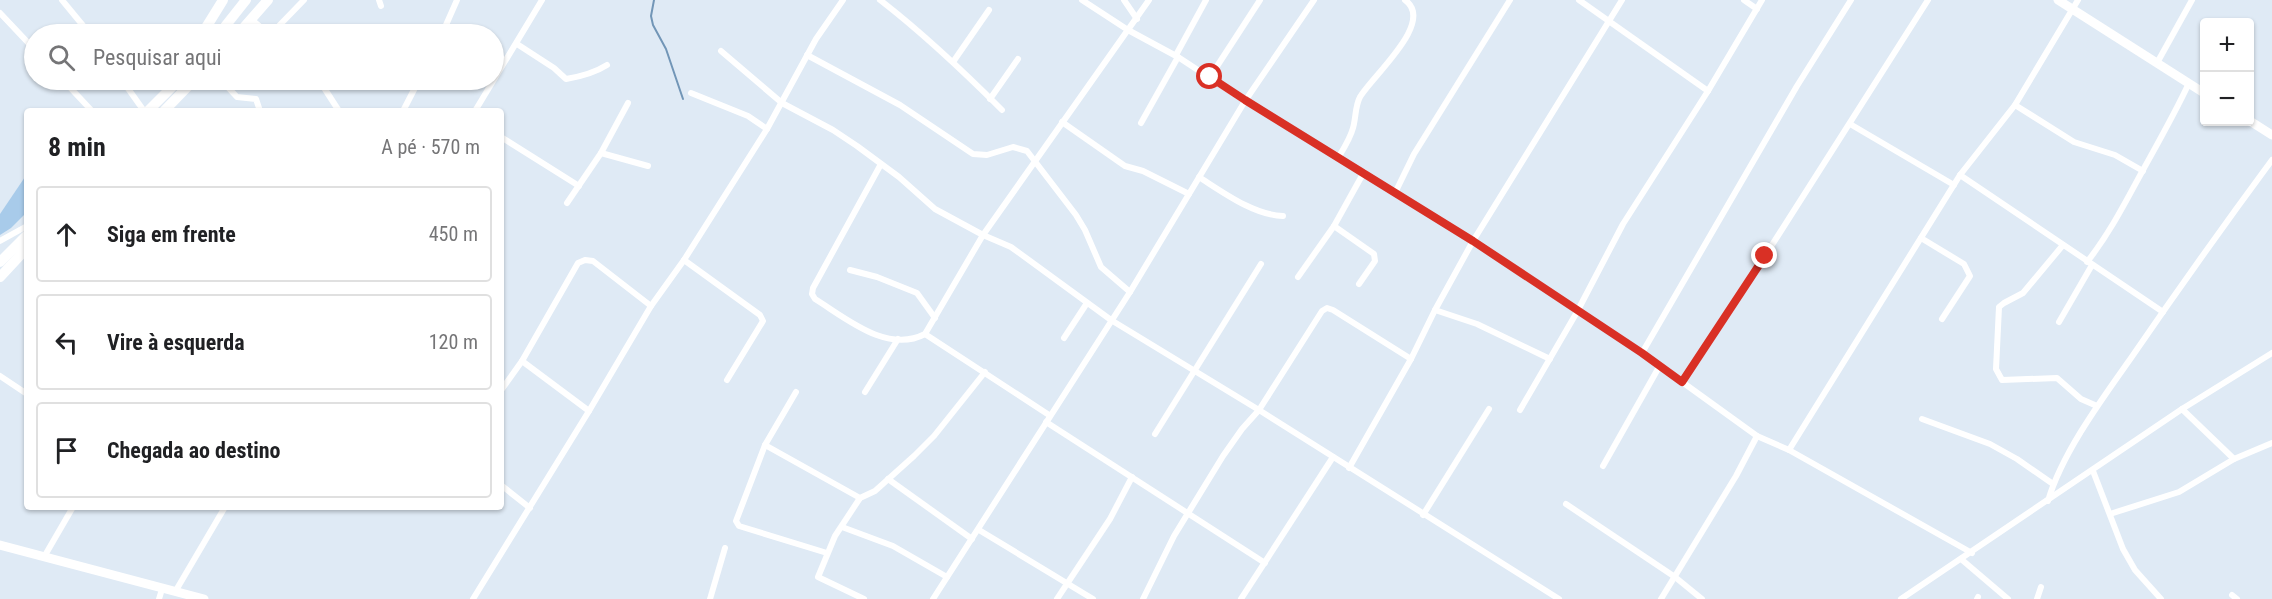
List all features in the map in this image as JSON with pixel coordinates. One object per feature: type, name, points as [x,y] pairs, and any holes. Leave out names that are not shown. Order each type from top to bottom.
[{"type":"main road","points":[[208,24],[223,0]]},
{"type":"main road","points":[[227,24],[246,0]]},
{"type":"main road","points":[[248,24],[268,0]]},
{"type":"main road","points":[[2061,1],[2200,90]]},
{"type":"main road","points":[[149,108],[168,90]]},
{"type":"main road","points":[[167,108],[184,90]]},
{"type":"main road","points":[[2254,124],[2272,135]]},
{"type":"main road","points":[[0,262],[24,237]]},
{"type":"main road","points":[[0,278],[24,252]]},
{"type":"main road","points":[[0,545],[161,594],[175,593],[204,599]]},
{"type":"street","points":[[62,0],[82,24]]},
{"type":"street","points":[[280,24],[304,0]]},
{"type":"street","points":[[446,24],[457,0]]},
{"type":"street","points":[[504,65],[542,0]]},
{"type":"street","points":[[473,599],[651,306],[684,260],[767,129],[807,55],[843,0]]},
{"type":"street","points":[[880,0],[909,22],[1002,110]]},
{"type":"street","points":[[1082,0],[1128,30],[1177,56],[1473,241],[1642,353],[1756,436],[1789,450],[1972,553]]},
{"type":"street","points":[[1124,0],[1137,19]]},
{"type":"street","points":[[881,164],[813,288],[812,294],[815,299],[864,329],[888,338],[917,338],[925,334],[983,235],[1149,0]]},
{"type":"street","points":[[1141,123],[1206,0]]},
{"type":"street","points":[[1210,77],[1260,0]]},
{"type":"street","points":[[933,599],[979,530],[1047,418],[1130,292],[1245,100],[1314,0]]},
{"type":"street","points":[[1338,158],[1350,137],[1359,98],[1410,30],[1414,14],[1410,4],[1404,0]]},
{"type":"street","points":[[1395,193],[1417,148],[1510,0]]},
{"type":"street","points":[[1579,0],[1708,91]]},
{"type":"street","points":[[1349,468],[1411,359],[1473,241],[1622,0]]},
{"type":"street","points":[[1744,0],[1757,9]]},
{"type":"street","points":[[1520,410],[1577,312],[1623,224],[1708,91],[1762,0]]},
{"type":"street","points":[[1642,353],[1797,86],[1851,0]]},
{"type":"street","points":[[1682,382],[1928,0]]},
{"type":"street","points":[[1789,450],[1959,175],[2014,105],[2078,0]]},
{"type":"street","points":[[2157,63],[2192,0]]},
{"type":"street","points":[[953,62],[989,10]]},
{"type":"street","points":[[0,13],[24,38]]},
{"type":"street","points":[[252,20],[257,24]]},
{"type":"street","points":[[517,44],[554,68],[566,79],[594,72],[607,65]]},
{"type":"street","points":[[720,51],[782,104],[833,130],[881,164],[935,209],[1011,247],[1111,320],[1196,370],[1559,599]]},
{"type":"street","points":[[807,55],[900,105],[972,154],[982,156],[996,154],[1013,147],[1020,147],[1028,151],[1076,215],[1101,267],[1130,292]]},
{"type":"street","points":[[990,99],[1018,59]]},
{"type":"street","points":[[2059,322],[2090,263],[2163,137],[2189,83]]},
{"type":"street","points":[[72,90],[89,108]]},
{"type":"street","points":[[130,90],[144,108]]},
{"type":"street","points":[[230,90],[237,97],[256,99],[259,108]]},
{"type":"street","points":[[325,90],[337,108]]},
{"type":"street","points":[[405,108],[414,90]]},
{"type":"street","points":[[477,108],[488,90]]},
{"type":"street","points":[[691,93],[748,116],[767,129]]},
{"type":"street","points":[[567,204],[601,153],[628,103]]},
{"type":"street","points":[[2014,105],[2074,142],[2115,154],[2143,171]]},
{"type":"street","points":[[1062,122],[1118,161],[1189,194]]},
{"type":"street","points":[[1850,124],[1954,185]]},
{"type":"street","points":[[504,139],[579,186]]},
{"type":"street","points":[[601,153],[648,166]]},
{"type":"street","points":[[2048,501],[2053,484],[2097,406],[2272,160]]},
{"type":"street","points":[[1298,278],[1334,226],[1364,172]]},
{"type":"street","points":[[1959,175],[2163,312]]},
{"type":"street","points":[[1199,177],[1224,194],[1273,215],[1283,216]]},
{"type":"street","points":[[1334,226],[1374,254],[1375,261],[1359,284]]},
{"type":"street","points":[[0,242],[24,228]]},
{"type":"street","points":[[1922,238],[1964,264],[1970,276],[1942,319]]},
{"type":"street","points":[[2063,245],[2024,293],[2004,303],[2000,308],[1996,369],[2002,380],[2057,378],[2081,399],[2097,406]]},
{"type":"street","points":[[684,260],[760,315],[763,321],[727,380]]},
{"type":"street","points":[[504,386],[522,361],[579,262],[593,261],[651,306]]},
{"type":"street","points":[[1155,434],[1261,264]]},
{"type":"street","points":[[850,270],[877,277],[917,293],[935,318]]},
{"type":"street","points":[[1064,338],[1087,303]]},
{"type":"street","points":[[1143,599],[1174,536],[1223,456],[1259,410],[1316,318],[1327,308],[1411,359]]},
{"type":"street","points":[[1435,310],[1477,324],[1550,359]]},
{"type":"street","points":[[925,334],[985,372],[1132,477],[1265,563]]},
{"type":"street","points":[[865,392],[898,339]]},
{"type":"street","points":[[1901,599],[2182,409],[2272,353]]},
{"type":"street","points":[[522,361],[589,411]]},
{"type":"street","points":[[1603,466],[1659,367]]},
{"type":"street","points":[[864,599],[819,577],[827,553],[860,498],[875,491],[934,436],[985,372]]},
{"type":"street","points":[[0,376],[24,392]]},
{"type":"street","points":[[796,392],[765,445],[737,517],[739,526],[827,553]]},
{"type":"street","points":[[1424,515],[1489,409]]},
{"type":"street","points":[[2182,409],[2234,459]]},
{"type":"street","points":[[1922,418],[1990,444],[2017,459],[2053,484]]},
{"type":"street","points":[[1661,599],[1736,476],[1756,436]]},
{"type":"street","points":[[2110,514],[2179,492],[2234,459],[2272,443]]},
{"type":"street","points":[[765,445],[860,498]]},
{"type":"street","points":[[1241,599],[1333,457]]},
{"type":"street","points":[[2093,471],[2122,549],[2135,570],[2161,599]]},
{"type":"street","points":[[1057,599],[1110,519],[1132,477]]},
{"type":"street","points":[[888,479],[972,539]]},
{"type":"street","points":[[504,487],[530,508]]},
{"type":"street","points":[[1566,504],[1675,577],[1702,599]]},
{"type":"street","points":[[44,557],[71,510]]},
{"type":"street","points":[[175,593],[223,510]]},
{"type":"street","points":[[842,527],[893,546],[947,577]]},
{"type":"street","points":[[979,530],[1093,599]]},
{"type":"street","points":[[710,599],[725,548]]},
{"type":"street","points":[[1961,559],[2008,599]]},
{"type":"street","points":[[2037,599],[2041,587]]},
{"type":"shaded area","points":[[24,178],[24,215],[0,235],[0,214]]},
{"type":"waterway","points":[[654,0],[651,16],[653,25],[666,49],[683,99]]},
{"type":"route","points":[[1210,77],[1473,241],[1682,382],[1765,256]]}]
